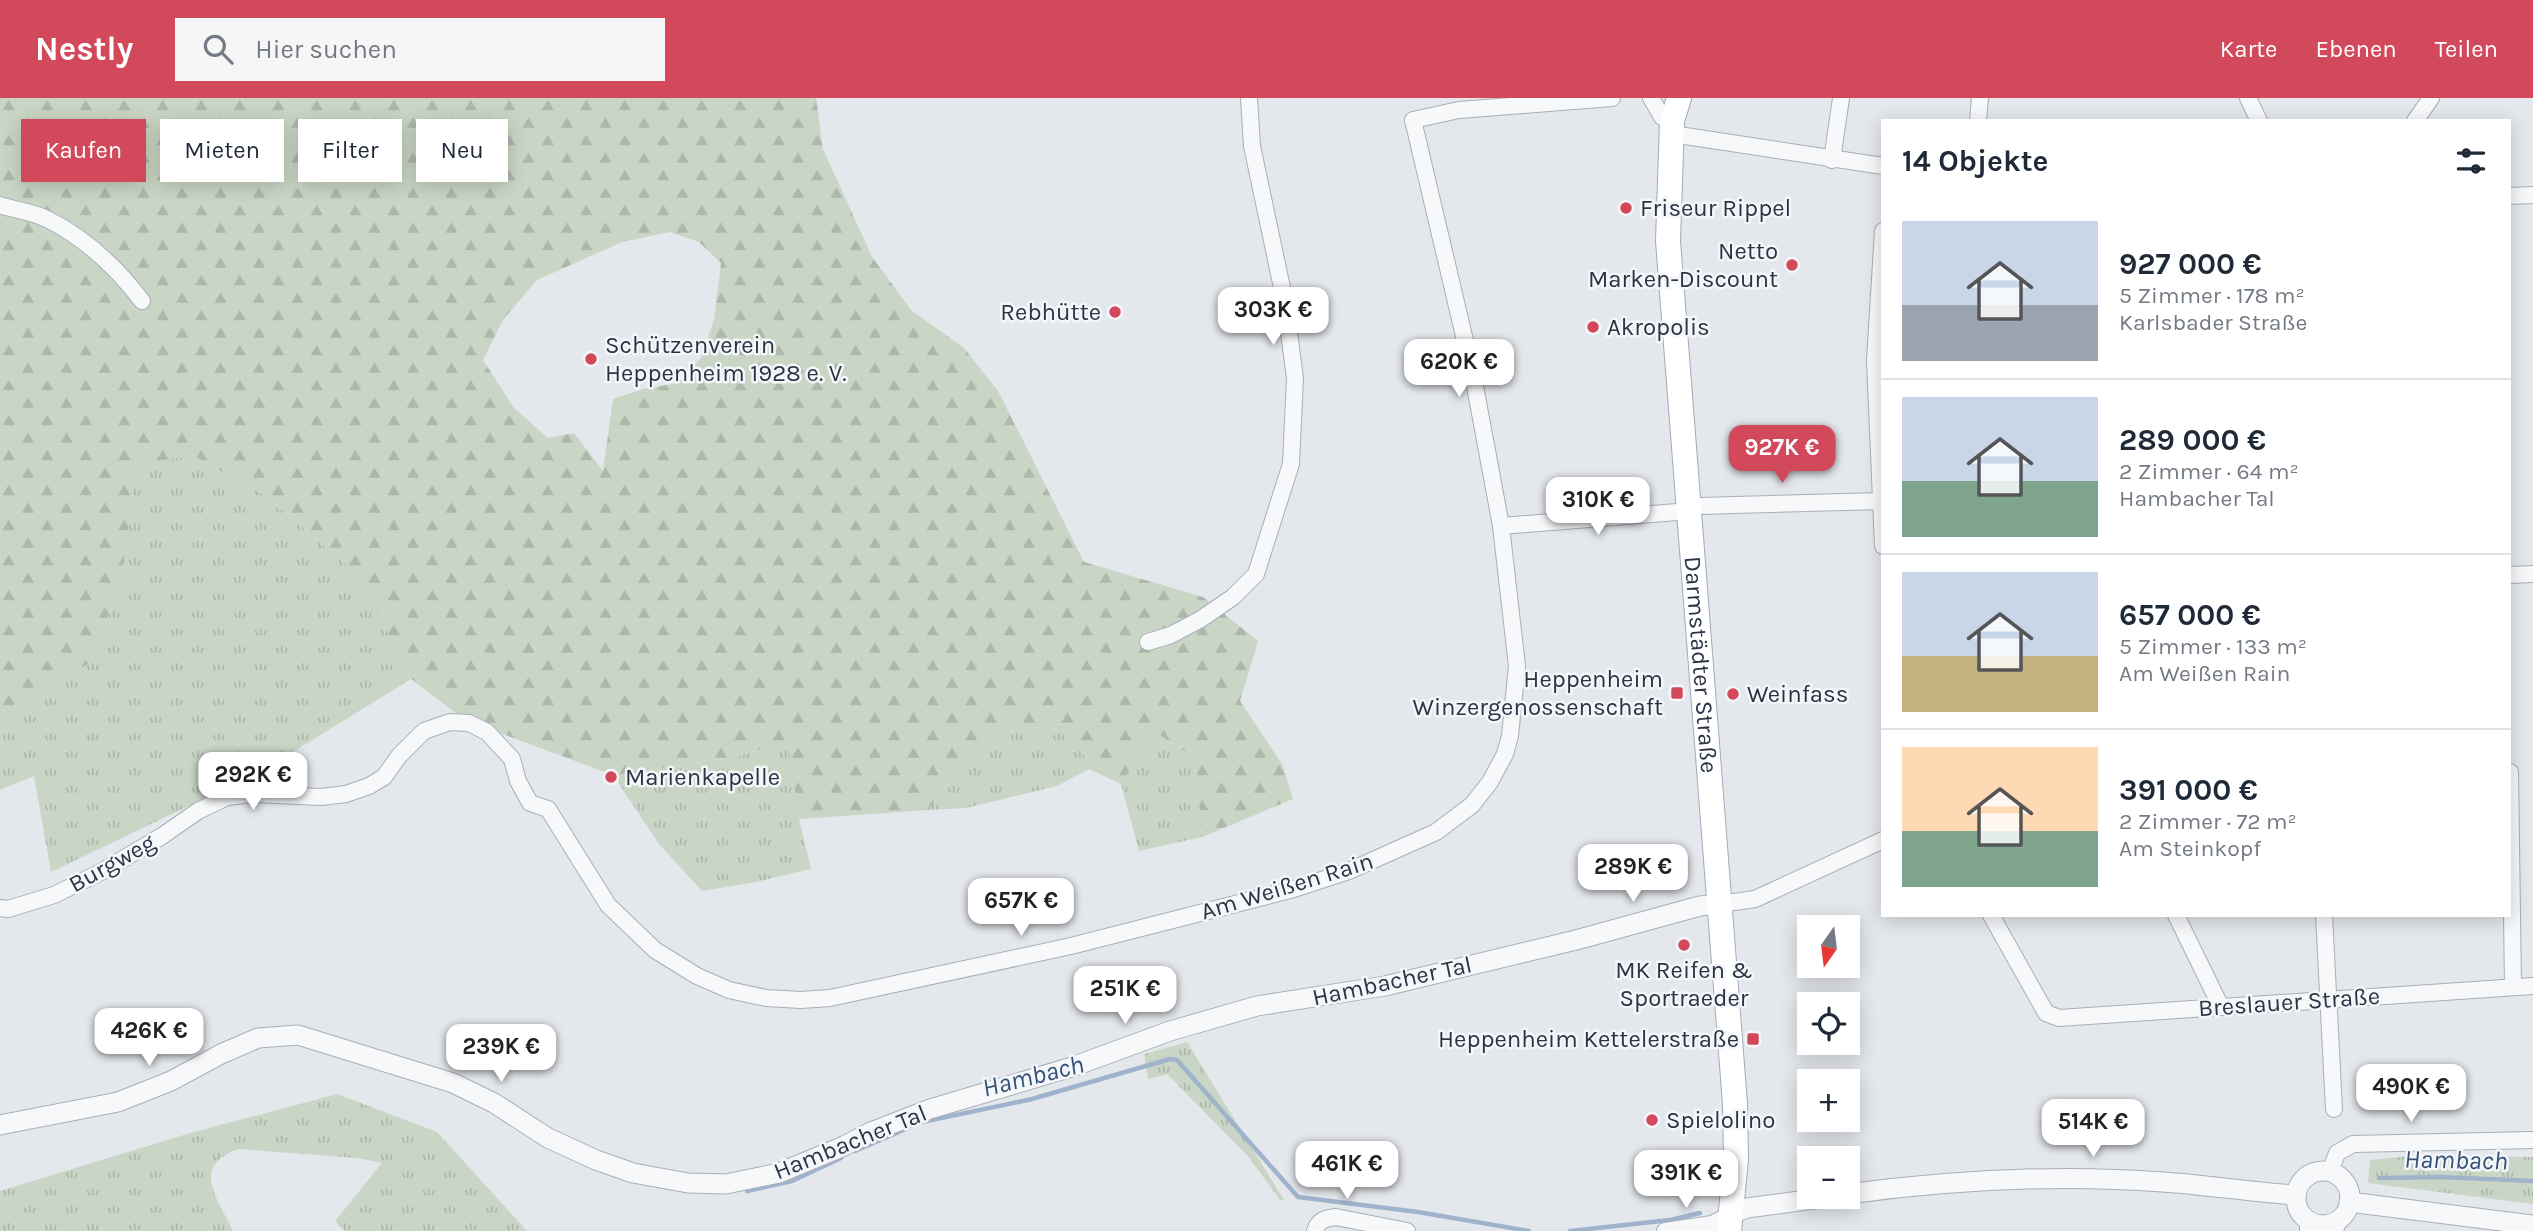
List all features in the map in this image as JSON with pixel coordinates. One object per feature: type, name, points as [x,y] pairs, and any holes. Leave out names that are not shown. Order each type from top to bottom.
[{"type":"main road","name":"Darmstädter Straße","points":[[1674,118],[1668,242],[1735,1104],[1736,1159],[1730,1222]]},
{"type":"street","points":[[1148,642],[1171,635],[1200,619],[1233,597],[1256,574],[1292,464],[1295,378],[1285,302],[1252,146],[1249,98]]},
{"type":"street","name":"Am Weißen Rain","points":[[512,759],[518,781],[530,803],[548,809],[608,905],[655,950],[697,976],[729,990],[766,998],[830,998],[1071,946],[1258,899],[1349,871],[1436,832],[1472,805],[1502,761],[1513,717],[1517,666],[1501,526],[1472,370],[1413,120],[1459,110],[1612,98]]},
{"type":"street","points":[[1651,98],[1662,117],[1832,160],[1881,166]]},
{"type":"street","points":[[1832,160],[1841,98]]},
{"type":"street","points":[[1978,119],[1980,98]]},
{"type":"street","points":[[2248,98],[2258,119]]},
{"type":"street","points":[[2416,119],[2431,98]]},
{"type":"street","points":[[2511,196],[2533,195]]},
{"type":"street","points":[[0,205],[46,219],[90,246],[142,300]]},
{"type":"street","points":[[1501,526],[1677,512],[1699,506],[1881,501],[1875,360],[1881,263]]},
{"type":"street","points":[[2511,575],[2533,574]]},
{"type":"street","name":"Burgweg","points":[[0,908],[8,909],[54,895],[102,872],[198,811],[227,797],[253,794],[321,797],[346,794],[369,786],[384,778],[399,756],[424,731],[450,722],[469,723],[487,732],[512,759]]},
{"type":"street","points":[[2511,826],[2514,987]]},
{"type":"street","points":[[1720,904],[1766,894],[1881,841]]},
{"type":"street","name":"Hambacher Tal","points":[[0,1125],[118,1102],[172,1081],[221,1054],[258,1038],[298,1035],[453,1083],[494,1103],[548,1138],[633,1173],[688,1183],[726,1184],[779,1173],[930,1109],[1072,1067],[1170,1031],[1257,1006],[1385,986],[1576,940],[1700,906],[1720,904]]},
{"type":"street","name":"Breslauer Straße","points":[[1992,917],[2046,1013],[2059,1018],[2533,986]]},
{"type":"street","points":[[2177,917],[2221,1007]]},
{"type":"street","points":[[2323,917],[2334,1110]]},
{"type":"street","points":[[2330,1172],[2337,1153],[2353,1144],[2533,1140]]},
{"type":"street","points":[[2320,1171],[2330,1172],[2343,1180],[2349,1194],[2349,1202],[2337,1226],[2308,1226],[2298,1210],[2296,1195],[2304,1179],[2320,1171]]},
{"type":"street","points":[[1860,1193],[2048,1178],[2163,1182],[2296,1195]]},
{"type":"street","points":[[1665,1231],[1730,1222],[1747,1208],[1797,1201]]},
{"type":"street","points":[[2349,1202],[2533,1225]]},
{"type":"street","points":[[1315,1231],[1316,1225],[1325,1218],[1336,1217],[1406,1231]]},
{"type":"green space","points":[[0,98],[816,98],[823,149],[872,257],[912,311],[964,348],[998,391],[1084,562],[1203,597],[1258,641],[1240,701],[1282,764],[1293,799],[1202,837],[1195,758],[1155,732],[1121,784],[1089,769],[1072,723],[991,733],[928,810],[799,819],[788,742],[730,758],[613,775],[465,720],[411,679],[358,575],[266,496],[194,456],[137,463],[121,584],[88,664],[0,713]],"holes":[[[670,232],[699,242],[721,263],[714,319],[701,358],[678,383],[643,389],[613,399],[603,471],[574,433],[548,438],[514,408],[483,360],[503,320],[537,280],[622,242]]]},
{"type":"green space","points":[[194,456],[266,496],[358,575],[411,679],[262,771],[51,872],[34,776],[0,790],[0,713],[88,664],[121,584],[137,462]]},
{"type":"green space","points":[[1073,723],[1089,769],[1057,786],[966,808],[928,810],[991,733]]},
{"type":"green space","points":[[1155,732],[1195,758],[1202,837],[1139,851],[1121,784]]},
{"type":"green space","points":[[789,742],[799,819],[811,869],[756,882],[702,891],[659,844],[613,775],[730,758]]},
{"type":"green space","points":[[1187,1042],[1284,1200],[1280,1200],[1247,1155],[1167,1074],[1148,1079],[1144,1054]]},
{"type":"green space","points":[[337,1094],[437,1132],[527,1231],[345,1231],[335,1221],[382,1163],[357,1158],[239,1149],[215,1164],[211,1174],[215,1195],[233,1231],[0,1231],[0,1191],[187,1134]]},
{"type":"green space","points":[[2410,1156],[2533,1157],[2533,1204],[2368,1183],[2370,1160]]},
{"type":"waterway","name":"Hambach","points":[[922,1122],[1032,1099],[1170,1059],[1177,1060],[1298,1197],[1418,1212],[1529,1231]]},
{"type":"waterway","name":"Hambach","points":[[855,1151],[908,1128]]},
{"type":"waterway","name":"Hambach","points":[[747,1191],[792,1181],[841,1158]]},
{"type":"waterway","name":"Hambach","points":[[2379,1178],[2441,1177],[2533,1181]]},
{"type":"waterway","name":"Hambach","points":[[1570,1231],[1670,1220],[1700,1213]]},
{"type":"place","name":"Friseur Rippel","points":[[1626,208]]},
{"type":"place","name":"Netto Marken-Discount","points":[[1792,265]]},
{"type":"place","name":"Rebhütte","points":[[1115,312]]},
{"type":"place","name":"Akropolis","points":[[1593,327]]},
{"type":"place","name":"Schützenverein Heppenheim 1928 e. V.","points":[[591,359]]},
{"type":"place","name":"Heppenheim Winzergenossenschaft","points":[[1677,693]]},
{"type":"place","name":"Weinfass","points":[[1733,694]]},
{"type":"place","name":"Marienkapelle","points":[[611,777]]},
{"type":"place","name":"MK Reifen & Sportraeder","points":[[1684,945]]},
{"type":"place","name":"Heppenheim Kettelerstraße","points":[[1753,1039]]},
{"type":"place","name":"Spielolino","points":[[1652,1120]]}]
